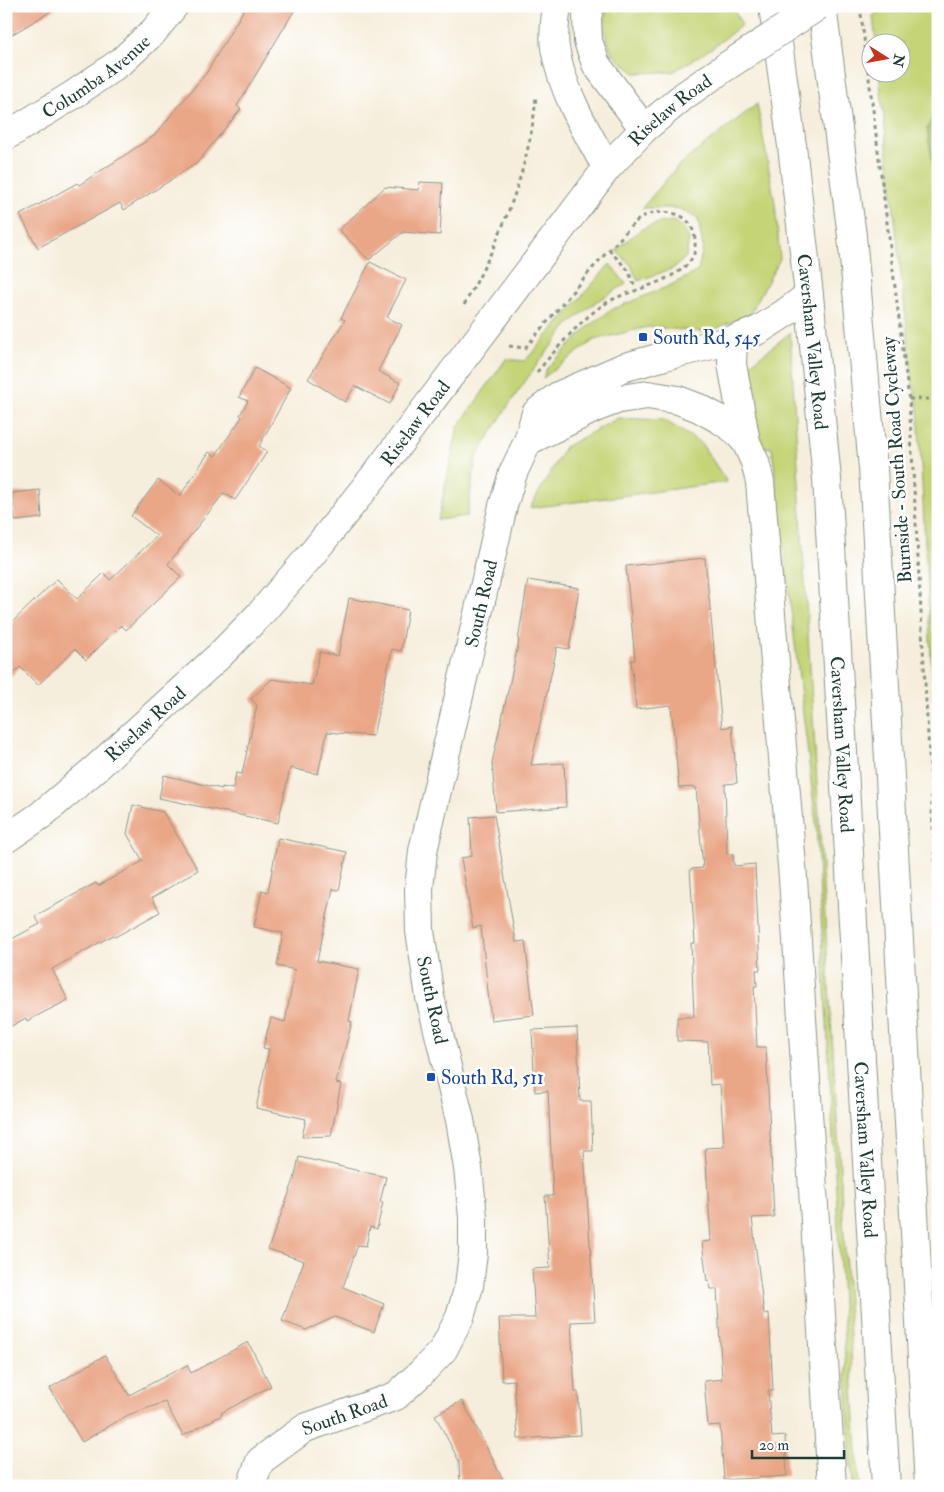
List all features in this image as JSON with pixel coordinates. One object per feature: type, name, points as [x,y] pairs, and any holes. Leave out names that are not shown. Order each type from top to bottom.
[{"type":"main road","name":"Columba Avenue","points":[[6,136],[73,95],[122,61],[154,31],[174,6]]},
{"type":"main road","points":[[557,6],[554,22],[555,47],[563,77],[584,126],[607,168]]},
{"type":"main road","points":[[590,6],[587,17],[588,41],[596,64],[644,129]]},
{"type":"main road","name":"Riselaw Road","points":[[6,839],[41,815],[94,770],[219,656],[262,612],[312,554],[376,474],[607,168],[644,129],[727,66],[818,6]]},
{"type":"main road","points":[[822,6],[852,236],[873,468],[929,1486]]},
{"type":"main road","name":"Caversham Valley Road","points":[[771,11],[809,295],[826,479],[886,1486]]},
{"type":"main road","name":"South Road","points":[[251,1486],[260,1461],[305,1428],[396,1396],[443,1350],[460,1317],[469,1286],[473,1254],[473,1217],[468,1168],[460,1120],[430,997],[420,932],[419,889],[423,850],[502,506],[513,473],[528,441],[536,413],[558,396],[622,368],[733,340],[759,330],[809,295]]},
{"type":"main road","points":[[733,340],[732,364],[746,442],[755,462],[760,482],[764,524],[793,888],[832,1486]]},
{"type":"main road","points":[[528,441],[595,408],[619,399],[648,395],[678,400],[699,408],[735,430],[746,442]]},
{"type":"path","name":"Burnside - South Road Cycleway","points":[[860,6],[909,399],[938,914]]},
{"type":"path","points":[[460,311],[493,249],[515,191],[530,135],[536,94]]},
{"type":"path","points":[[506,344],[510,347],[526,348],[609,250],[635,223],[645,216],[668,212],[680,215],[694,228],[695,252],[691,261],[683,269],[613,299],[588,317],[570,334],[535,374]]},
{"type":"path","points":[[609,250],[628,270],[636,289]]},
{"type":"path","points":[[909,399],[938,399]]},
{"type":"green space","points":[[608,6],[732,6],[742,25],[712,48],[673,72],[635,73],[612,54],[602,26]]},
{"type":"green space","points":[[887,6],[938,6],[938,105],[927,129],[938,195],[938,793],[918,406],[913,384],[880,82],[912,82],[912,32],[875,32],[873,16]]},
{"type":"green space","points":[[757,104],[775,203],[780,259],[750,314],[708,332],[648,327],[594,340],[543,378],[547,368],[589,326],[613,309],[669,286],[698,271],[703,247],[698,219],[678,208],[642,208],[679,165]]},
{"type":"green space","points":[[938,105],[938,195],[927,129]]},
{"type":"green space","points":[[673,221],[683,227],[689,239],[686,257],[674,268],[638,281],[631,265],[616,251],[641,230],[655,224]]},
{"type":"green space","points":[[610,264],[626,284],[597,301],[569,324],[538,363],[506,409],[476,458],[467,516],[438,520],[458,427],[506,359],[525,361]]},
{"type":"green space","points":[[790,333],[859,1486],[852,1486],[816,823],[772,448],[761,447],[744,377],[749,365]]},
{"type":"green space","points":[[618,418],[664,420],[701,443],[727,482],[530,508],[565,447]]},
{"type":"building","points":[[6,6],[60,6],[6,38]]},
{"type":"building","points":[[246,6],[297,6],[237,106],[241,109],[197,163],[124,210],[120,203],[38,248],[20,215],[77,183],[79,185],[154,136],[207,72]]},
{"type":"building","points":[[420,182],[443,183],[440,235],[403,232],[369,260],[339,230],[385,187],[419,190]]},
{"type":"building","points":[[370,262],[406,280],[387,317],[402,325],[378,371],[400,383],[390,404],[355,386],[345,402],[308,379],[345,320],[341,318]]},
{"type":"building","points":[[255,368],[291,388],[259,446],[267,452],[235,500],[224,493],[168,564],[181,577],[126,630],[121,625],[86,660],[75,649],[38,685],[20,667],[6,681],[6,628],[57,579],[77,599],[104,573],[110,580],[157,536],[131,516],[158,480],[180,496],[209,452],[215,456],[242,417],[240,415],[248,401],[239,397]]},
{"type":"building","points":[[40,490],[42,518],[15,521],[12,493]]},
{"type":"building","points":[[705,558],[722,728],[732,726],[737,783],[725,784],[727,854],[733,854],[734,866],[755,864],[760,970],[756,970],[757,986],[754,986],[757,1047],[766,1047],[774,1217],[752,1218],[764,1314],[769,1313],[773,1391],[768,1391],[772,1437],[785,1436],[787,1476],[724,1480],[720,1425],[708,1426],[704,1381],[722,1379],[717,1289],[711,1289],[709,1280],[707,1281],[702,1242],[711,1241],[705,1148],[724,1147],[720,1084],[710,1085],[708,1042],[677,1041],[677,1017],[694,1017],[691,943],[695,943],[690,869],[703,868],[696,787],[679,788],[671,705],[636,709],[631,660],[635,660],[626,566]]},
{"type":"building","points":[[528,580],[579,588],[569,649],[557,647],[531,765],[564,763],[566,807],[496,812],[492,763],[519,641]]},
{"type":"building","points":[[349,598],[408,610],[401,651],[392,649],[373,736],[327,732],[318,774],[290,768],[278,823],[159,798],[164,775],[222,789],[222,787],[233,789],[236,773],[242,774],[257,705],[251,699],[272,679],[312,685],[320,652],[338,656]]},
{"type":"building","points":[[133,805],[163,812],[198,870],[152,898],[160,912],[115,937],[113,935],[52,969],[68,1000],[27,1021],[26,1018],[6,1029],[6,942],[40,924],[35,916],[96,883],[98,886],[143,861],[127,834]]},
{"type":"building","points":[[494,815],[516,942],[525,941],[534,1015],[491,1020],[481,926],[473,928],[461,858],[472,856],[470,817]]},
{"type":"building","points":[[278,838],[347,852],[339,890],[333,889],[317,961],[359,969],[349,1021],[352,1022],[336,1083],[341,1084],[331,1136],[302,1137],[306,1119],[256,1108],[269,1049],[263,1048],[271,1018],[285,1022],[295,970],[277,966],[283,933],[254,927],[262,890],[268,892]]},
{"type":"building","points":[[577,1028],[580,1101],[591,1101],[593,1151],[584,1151],[595,1321],[571,1322],[575,1392],[578,1392],[581,1435],[518,1439],[514,1380],[502,1381],[499,1318],[535,1318],[532,1269],[550,1268],[545,1196],[553,1196],[548,1091],[535,1092],[532,1030]]},
{"type":"building","points":[[299,1157],[386,1177],[380,1202],[383,1202],[377,1229],[370,1227],[366,1246],[358,1245],[343,1287],[384,1304],[374,1332],[335,1317],[306,1330],[282,1321],[304,1261],[268,1249],[294,1180]]},
{"type":"building","points":[[248,1342],[271,1386],[183,1436],[165,1402],[128,1415],[82,1442],[50,1388],[105,1355],[129,1395],[187,1365],[191,1373]]},
{"type":"building","points":[[462,1401],[506,1486],[460,1486],[459,1461],[435,1415]]},
{"type":"place","name":"South Rd, 545","points":[[643,337]]},
{"type":"place","name":"South Rd, 511","points":[[431,1077]]}]
